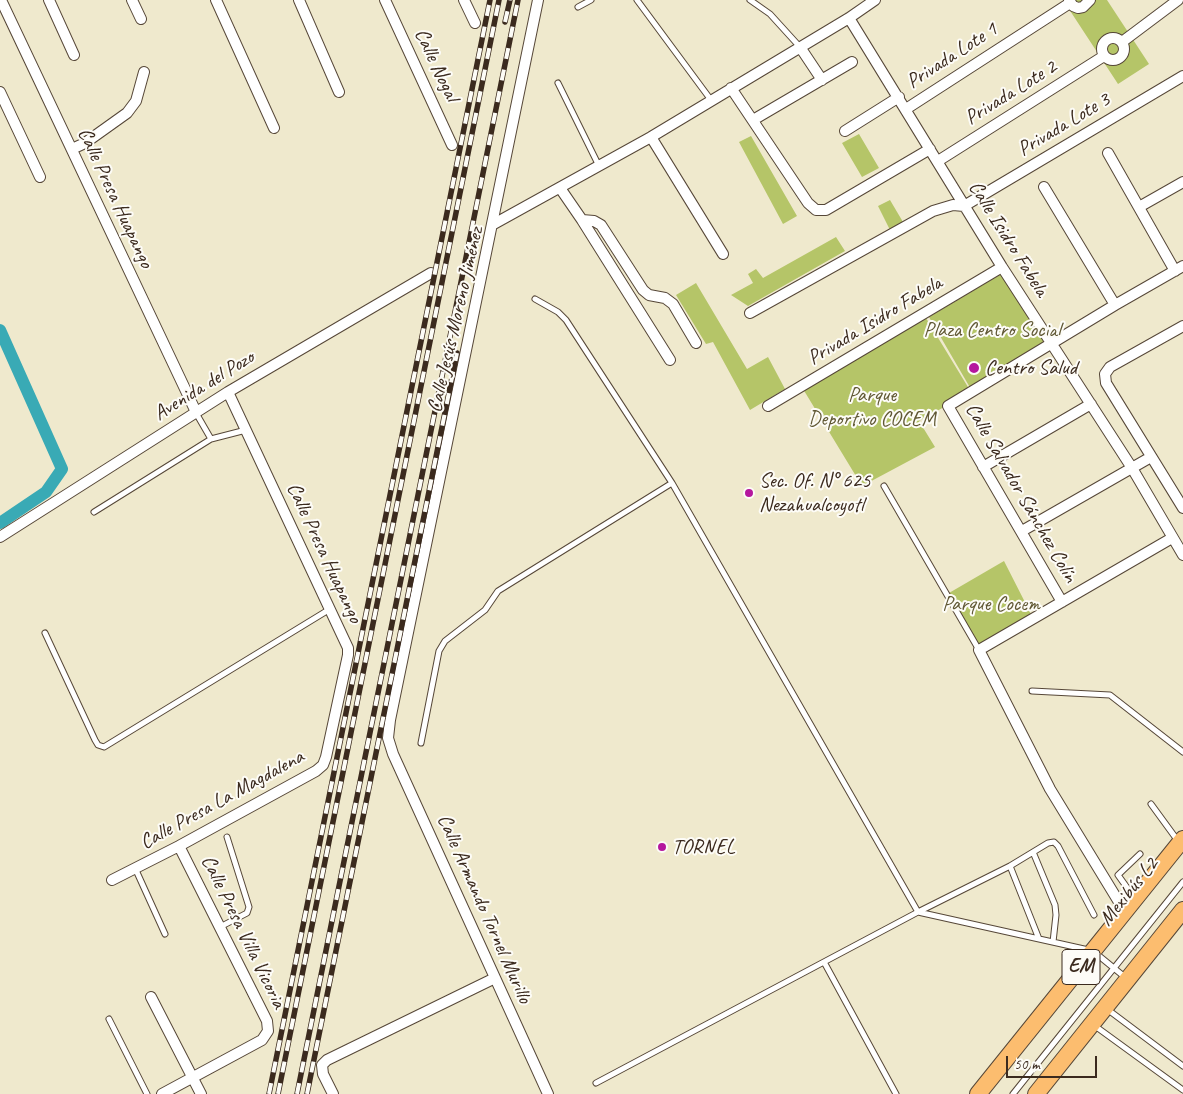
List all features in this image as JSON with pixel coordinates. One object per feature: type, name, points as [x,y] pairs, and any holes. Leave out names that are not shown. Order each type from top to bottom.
[{"type":"main road","name":"EM","points":[[978,1094],[1097,954],[1125,912],[1182,841]]},
{"type":"main road","name":"EM","points":[[1036,1094],[1183,910]]},
{"type":"street","name":"Calle Presa Huapango","points":[[1,0],[196,412]]},
{"type":"street","points":[[49,0],[74,55]]},
{"type":"street","points":[[132,0],[141,19]]},
{"type":"street","points":[[216,0],[274,128]]},
{"type":"street","points":[[299,0],[339,92]]},
{"type":"street","name":"Calle Nogal","points":[[385,0],[452,145]]},
{"type":"street","points":[[464,0],[475,23]]},
{"type":"street","points":[[492,225],[538,0]]},
{"type":"street","name":"Calle Jesús Moreno Jiménez","points":[[388,738],[390,720],[492,225],[652,137],[849,18],[875,0]]},
{"type":"street","name":"Privada Lote 1","points":[[906,109],[1069,1],[1073,6],[1083,7],[1090,0]]},
{"type":"street","name":"Privada Lote 2","points":[[1122,42],[1178,0]]},
{"type":"street","name":"Calle Isidro Fabela","points":[[849,18],[1002,267],[1132,468],[1183,555]]},
{"type":"street","name":"Privada Lote 2","points":[[1113,37],[1118,38],[1122,42],[1124,51],[1118,59],[1108,59],[1104,56],[1102,52],[1104,41],[1113,37]]},
{"type":"street","points":[[800,47],[822,80]]},
{"type":"street","name":"Privada Lote 2","points":[[938,161],[1104,56]]},
{"type":"street","points":[[754,120],[852,62]]},
{"type":"street","points":[[72,149],[85,143],[127,113],[136,101],[144,72]]},
{"type":"street","name":"Privada Lote 3","points":[[964,206],[1183,76]]},
{"type":"street","points":[[731,88],[808,203],[816,210],[826,210],[930,149]]},
{"type":"street","points":[[0,92],[40,177]]},
{"type":"street","points":[[845,131],[899,97]]},
{"type":"street","points":[[652,137],[723,254]]},
{"type":"street","points":[[1108,152],[1139,207],[1179,269]]},
{"type":"street","points":[[1139,207],[1183,182]]},
{"type":"street","points":[[1044,187],[1115,305]]},
{"type":"street","points":[[560,188],[670,360]]},
{"type":"street","points":[[750,313],[934,212],[953,205],[964,206]]},
{"type":"street","points":[[582,220],[594,221],[601,225],[643,290],[649,295],[665,298],[673,304],[696,343]]},
{"type":"street","name":"Privada Isidro Fabela","points":[[768,406],[1002,267]]},
{"type":"street","name":"Calle Salvador Sánchez Colín","points":[[1062,602],[948,406],[1115,305],[1179,269]]},
{"type":"street","name":"Avenida del Pozo","points":[[0,537],[228,392],[431,272]]},
{"type":"street","points":[[1183,326],[1110,367],[1105,374],[1106,383],[1183,508]]},
{"type":"street","name":"Calle Presa Huapango","points":[[228,392],[348,648]]},
{"type":"street","points":[[983,467],[1091,404]]},
{"type":"street","points":[[1022,531],[1151,457]]},
{"type":"street","points":[[1125,912],[1050,789],[978,650],[1172,538]]},
{"type":"street","name":"Calle Presa La Magdalena","points":[[112,880],[180,846],[316,771],[323,765],[348,648]]},
{"type":"street","name":"Calle Armando Tornel Murillo","points":[[388,738],[393,754],[548,1094]]},
{"type":"street","name":"Calle Presa Villa Vicoria","points":[[162,1094],[262,1040],[268,1031],[267,1021],[180,846]]},
{"type":"street","points":[[333,1094],[323,1074],[322,1065],[327,1060],[495,978]]},
{"type":"street","points":[[152,997],[201,1094]]},
{"type":"lane","points":[[578,7],[591,0]]},
{"type":"lane","points":[[638,0],[712,101]]},
{"type":"lane","points":[[750,0],[770,14],[800,47]]},
{"type":"lane","points":[[558,83],[599,167]]},
{"type":"lane","points":[[535,299],[558,312],[566,320],[672,483],[918,912],[1053,942],[1097,954],[1128,980]]},
{"type":"lane","points":[[196,412],[211,439]]},
{"type":"lane","points":[[94,512],[211,439],[246,430]]},
{"type":"lane","points":[[421,743],[439,651],[445,641],[485,610],[498,591],[672,483]]},
{"type":"lane","points":[[884,486],[978,650]]},
{"type":"lane","points":[[45,633],[95,740],[98,745],[104,747],[330,609]]},
{"type":"lane","points":[[1032,691],[1110,694],[1183,752]]},
{"type":"lane","points":[[1151,804],[1182,841]]},
{"type":"lane","points":[[220,927],[247,912],[249,907],[227,837]]},
{"type":"lane","points":[[596,1083],[918,912],[1010,866],[1048,843],[1054,842],[1058,846],[1094,915]]},
{"type":"lane","points":[[1033,852],[1055,905],[1056,915],[1053,942]]},
{"type":"lane","points":[[1135,899],[1118,874],[1140,854]]},
{"type":"lane","points":[[1010,866],[1039,939]]},
{"type":"lane","points":[[135,868],[165,934]]},
{"type":"lane","name":"Mexibús L2","points":[[1013,1094],[1183,882]]},
{"type":"lane","points":[[824,962],[896,1094]]},
{"type":"lane","points":[[1106,1008],[1183,1066]]},
{"type":"lane","points":[[109,1019],[147,1094]]},
{"type":"lane","points":[[1093,1024],[1182,1092]]},
{"type":"green space","points":[[1063,0],[1107,0],[1149,64],[1118,84]]},
{"type":"green space","points":[[859,134],[879,168],[862,177],[842,143]]},
{"type":"green space","points":[[751,136],[797,216],[783,224],[739,142]]},
{"type":"green space","points":[[890,200],[903,222],[890,230],[878,206]]},
{"type":"green space","points":[[836,237],[845,251],[748,306],[731,295],[753,283],[748,274],[756,269],[763,278]]},
{"type":"green space","name":"Plaza Centro Social","points":[[1008,270],[1055,345],[972,391],[929,317]]},
{"type":"green space","points":[[696,283],[747,369],[768,357],[785,389],[750,410],[713,342],[706,344],[676,295]]},
{"type":"green space","name":"Parque Deportivo COCEM","points":[[926,318],[971,392],[919,421],[935,447],[862,486],[803,389]]},
{"type":"green space","name":"Parque Cocem","points":[[1004,561],[1032,616],[979,645],[949,593]]},
{"type":"waterway","points":[[0,330],[62,469],[46,492],[0,523]]},
{"type":"railway","points":[[269,1094],[490,0]]},
{"type":"railway","points":[[278,1094],[499,0]]},
{"type":"railway","points":[[505,22],[510,0]]},
{"type":"railway","points":[[297,1094],[518,0]]},
{"type":"railway","points":[[307,1094],[457,353]]},
{"type":"place","name":"Centro Salud","points":[[974,368]]},
{"type":"place","name":"Sec. Of. N° 625 Nezahualcoyotl","points":[[749,493]]},
{"type":"place","name":"TORNEL","points":[[662,847]]}]
